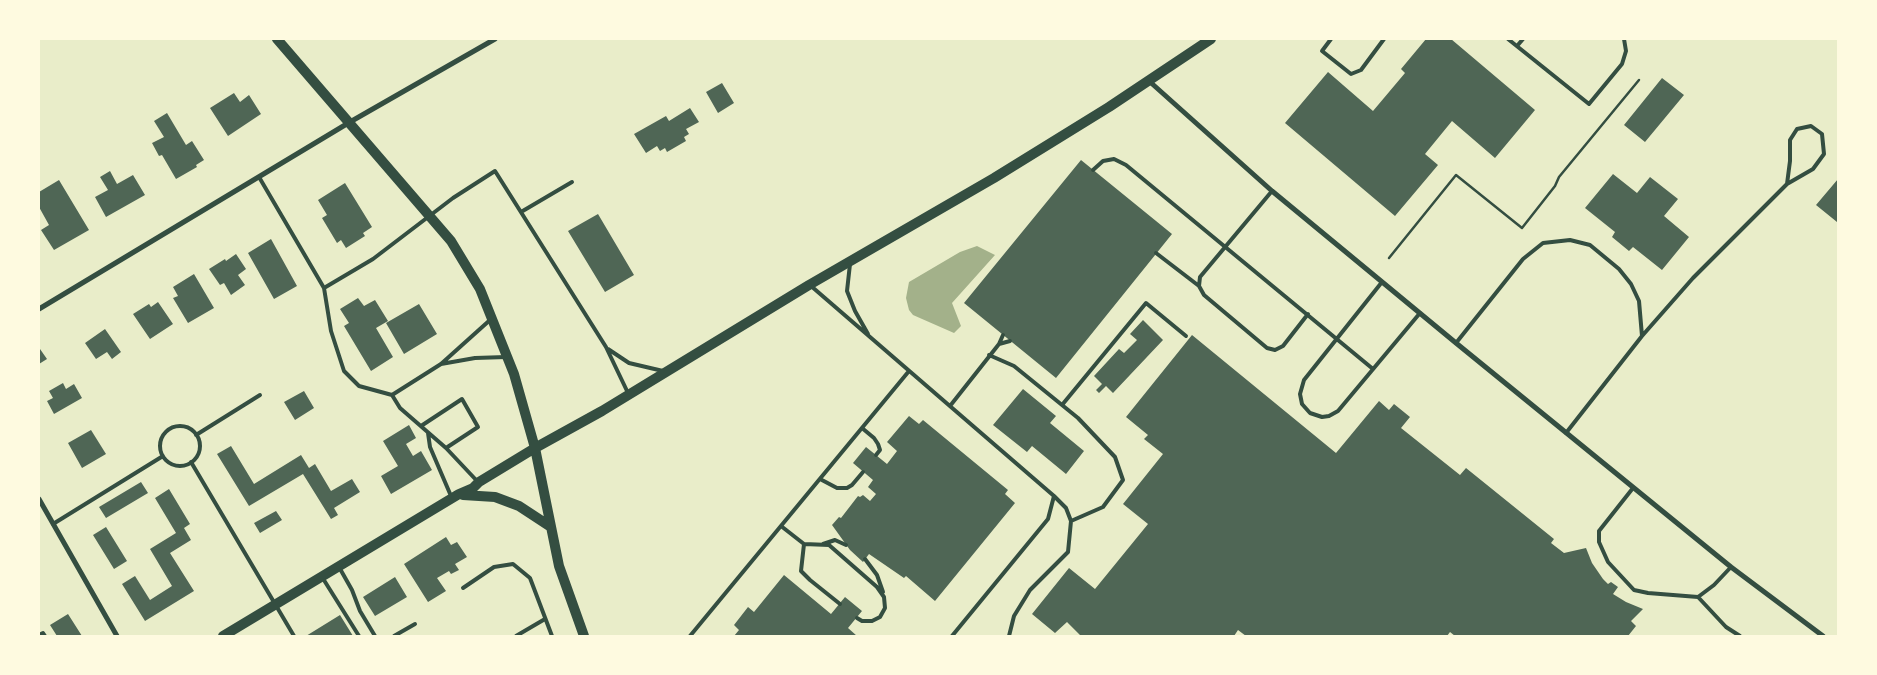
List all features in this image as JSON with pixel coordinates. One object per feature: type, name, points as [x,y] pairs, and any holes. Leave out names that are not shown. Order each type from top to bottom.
[{"type":"main road","points":[[277,39],[451,241],[480,289],[514,374],[535,448],[559,566],[584,636]]},
{"type":"main road","points":[[223,636],[456,496],[474,488],[479,482],[535,448],[629,395],[809,284],[994,178],[1211,39]]},
{"type":"main road","points":[[456,496],[495,497],[519,506],[552,527]]},
{"type":"street","points":[[39,309],[350,122],[495,39]]},
{"type":"street","points":[[1148,81],[1272,190],[1382,282],[1731,567],[1823,636]]},
{"type":"street","points":[[39,499],[116,636]]},
{"type":"lane","points":[[1331,39],[1322,51],[1351,74],[1361,70],[1384,39]]},
{"type":"lane","points":[[1508,39],[1589,104],[1622,64],[1626,50],[1624,39]]},
{"type":"lane","points":[[1517,46],[1523,39]]},
{"type":"lane","points":[[1566,433],[1642,336],[1693,278],[1787,184],[1813,169],[1824,154],[1822,134],[1811,126],[1797,129],[1790,140],[1787,184]]},
{"type":"lane","points":[[1093,170],[1103,161],[1114,159],[1126,165],[1373,369]]},
{"type":"lane","points":[[324,288],[373,259],[453,198],[495,171],[606,347],[629,395]]},
{"type":"lane","points":[[259,177],[324,288],[331,331],[344,371],[359,386],[392,395],[400,408],[446,448],[479,482]]},
{"type":"lane","points":[[521,212],[572,182]]},
{"type":"lane","points":[[1199,286],[1200,277],[1272,190]]},
{"type":"lane","points":[[1456,342],[1523,259],[1543,244],[1570,240],[1590,245],[1619,269],[1631,284],[1639,301],[1642,336]]},
{"type":"lane","points":[[1156,253],[1199,286],[1204,295],[1267,348],[1275,350],[1283,346],[1308,314]]},
{"type":"lane","points":[[851,260],[847,291],[854,311],[871,338]]},
{"type":"lane","points":[[1382,282],[1304,380],[1300,394],[1302,404],[1310,413],[1322,417],[1329,416],[1338,411],[1420,313]]},
{"type":"lane","points":[[809,284],[1066,508],[1071,521],[1068,552],[1030,590],[1014,616],[1009,636]]},
{"type":"lane","points":[[1062,405],[1146,303],[1186,336]]},
{"type":"lane","points":[[392,395],[441,364],[492,318]]},
{"type":"lane","points":[[950,406],[1004,335]]},
{"type":"lane","points":[[999,344],[1010,340]]},
{"type":"lane","points":[[606,347],[629,363],[667,372]]},
{"type":"lane","points":[[989,356],[1014,366],[1078,418],[1115,457],[1123,480],[1103,507],[1071,521]]},
{"type":"lane","points":[[441,364],[475,358],[507,357]]},
{"type":"lane","points":[[690,636],[909,371]]},
{"type":"lane","points":[[196,435],[260,395]]},
{"type":"lane","points":[[421,426],[462,399],[478,427],[446,448]]},
{"type":"lane","points":[[176,426],[184,426],[196,435],[199,442],[199,450],[191,462],[184,465],[176,465],[168,462],[163,456],[160,449],[160,441],[169,429],[176,426]]},
{"type":"lane","points":[[862,428],[878,444],[880,450],[876,455]]},
{"type":"lane","points":[[428,433],[430,447],[456,496]]},
{"type":"lane","points":[[53,524],[163,456]]},
{"type":"lane","points":[[191,462],[294,636]]},
{"type":"lane","points":[[820,479],[837,488],[846,488],[852,486],[863,472]]},
{"type":"lane","points":[[1633,488],[1599,531],[1599,542],[1608,562],[1634,590],[1648,594],[1698,597],[1714,585],[1731,567]]},
{"type":"lane","points":[[952,636],[1048,519],[1054,496]]},
{"type":"lane","points":[[781,526],[804,544],[829,545],[877,587],[884,597]]},
{"type":"lane","points":[[819,544],[835,540],[846,545]]},
{"type":"lane","points":[[804,544],[801,571],[840,604]]},
{"type":"lane","points":[[857,618],[862,622],[872,621],[880,617],[885,608],[884,597],[877,575],[865,559]]},
{"type":"lane","points":[[463,588],[494,568],[513,564],[530,578],[552,636]]},
{"type":"lane","points":[[339,567],[352,590],[360,611],[375,636]]},
{"type":"lane","points":[[322,577],[359,636]]},
{"type":"lane","points":[[1698,597],[1726,627],[1740,636]]},
{"type":"lane","points":[[516,636],[545,619]]},
{"type":"lane","points":[[394,636],[415,624]]},
{"type":"path","points":[[1389,258],[1456,175],[1522,228],[1555,186],[1559,177],[1639,80]]},
{"type":"shaded area","points":[[977,246],[995,255],[952,303],[961,326],[954,333],[913,315],[909,310],[906,298],[909,282],[960,252]]},
{"type":"building","points":[[1426,39],[1451,39],[1535,110],[1495,158],[1452,121],[1425,154],[1438,165],[1395,216],[1285,123],[1328,72],[1373,111],[1405,73],[1401,69]]},
{"type":"building","points":[[1662,78],[1684,95],[1645,142],[1624,125]]},
{"type":"building","points":[[722,83],[734,103],[718,113],[706,92]]},
{"type":"building","points":[[234,93],[240,102],[249,95],[261,114],[228,136],[210,108]]},
{"type":"building","points":[[690,108],[699,122],[686,129],[689,134],[684,137],[686,141],[667,152],[665,148],[660,151],[657,146],[646,153],[634,134],[666,116],[669,121]]},
{"type":"building","points":[[167,113],[186,145],[192,141],[204,160],[196,165],[197,167],[176,179],[162,155],[159,156],[152,143],[164,137],[154,121]]},
{"type":"building","points":[[1081,160],[1172,234],[1056,378],[964,303]]},
{"type":"building","points":[[110,171],[117,184],[133,175],[145,195],[106,217],[95,197],[108,190],[100,177]]},
{"type":"building","points":[[1613,174],[1637,193],[1650,177],[1678,199],[1664,216],[1689,237],[1662,270],[1633,247],[1629,251],[1612,237],[1615,232],[1585,208]]},
{"type":"building","points":[[1838,179],[1838,220],[1837,222],[1816,205]]},
{"type":"building","points":[[59,180],[89,230],[54,250],[41,230],[49,225],[39,207],[39,192]]},
{"type":"building","points":[[345,183],[372,227],[363,233],[365,236],[346,248],[341,240],[337,243],[322,218],[327,215],[318,200]]},
{"type":"building","points":[[598,214],[634,275],[605,292],[568,231]]},
{"type":"building","points":[[271,239],[297,286],[274,299],[248,253]]},
{"type":"building","points":[[236,254],[246,269],[238,275],[245,285],[231,295],[224,283],[220,285],[209,269]]},
{"type":"building","points":[[194,274],[214,308],[188,323],[173,298],[178,296],[173,287]]},
{"type":"building","points":[[358,298],[364,306],[375,300],[388,321],[376,328],[393,357],[371,371],[344,326],[349,323],[340,309]]},
{"type":"building","points":[[158,302],[173,324],[150,339],[133,314],[149,304],[151,307]]},
{"type":"building","points":[[419,304],[437,334],[404,354],[386,323]]},
{"type":"building","points":[[1143,320],[1163,340],[1113,393],[1106,386],[1099,393],[1096,390],[1102,384],[1094,376],[1119,349],[1124,353],[1137,340],[1130,334]]},
{"type":"building","points":[[105,329],[121,352],[112,359],[107,352],[96,359],[85,343]]},
{"type":"building","points":[[1192,335],[1336,453],[1379,401],[1389,410],[1394,404],[1410,417],[1401,428],[1460,475],[1466,468],[1554,539],[1551,543],[1564,553],[1586,548],[1592,563],[1603,579],[1608,584],[1611,582],[1618,587],[1613,594],[1643,609],[1631,621],[1636,626],[1628,636],[1455,636],[1450,632],[1447,636],[1246,636],[1238,630],[1234,636],[1081,636],[1067,622],[1055,633],[1032,614],[1069,568],[1095,589],[1148,524],[1123,504],[1163,454],[1144,439],[1148,435],[1126,417]]},
{"type":"building","points":[[39,350],[47,359],[39,364]]},
{"type":"building","points":[[63,383],[66,389],[74,384],[82,398],[54,414],[47,401],[53,398],[49,391]]},
{"type":"building","points":[[1023,389],[1056,416],[1050,423],[1084,451],[1066,474],[1032,446],[1027,452],[993,425]]},
{"type":"building","points":[[304,391],[314,408],[295,420],[284,402]]},
{"type":"building","points":[[909,416],[919,424],[923,420],[1008,490],[1005,494],[1015,503],[935,601],[906,576],[904,578],[869,554],[863,562],[850,550],[832,525],[839,517],[841,518],[858,496],[863,495],[870,501],[876,494],[868,487],[873,480],[853,463],[866,447],[887,464],[897,451],[887,442]]},
{"type":"building","points":[[409,425],[416,438],[406,444],[413,456],[421,451],[432,470],[391,494],[381,476],[398,466],[383,441]]},
{"type":"building","points":[[91,430],[106,454],[82,468],[68,443]]},
{"type":"building","points":[[231,446],[254,484],[301,455],[309,468],[315,464],[331,491],[352,479],[360,492],[334,508],[338,515],[331,519],[303,474],[249,506],[217,454]]},
{"type":"building","points":[[141,482],[148,493],[106,518],[99,507]]},
{"type":"building","points":[[169,489],[190,524],[184,528],[191,540],[170,553],[194,591],[145,621],[122,584],[135,576],[150,600],[172,586],[150,549],[176,533],[155,498]]},
{"type":"building","points":[[276,511],[282,520],[260,533],[254,523]]},
{"type":"building","points":[[106,527],[127,561],[114,569],[93,535]]},
{"type":"building","points":[[446,537],[451,545],[457,542],[467,557],[455,564],[459,570],[451,574],[449,571],[437,578],[446,591],[428,602],[404,564]]},
{"type":"building","points":[[784,575],[831,614],[845,597],[862,611],[848,628],[857,636],[734,636],[739,630],[734,625],[748,607],[754,612]]},
{"type":"building","points":[[395,577],[407,597],[375,616],[363,597]]},
{"type":"building","points":[[68,614],[82,636],[57,636],[50,625]]},
{"type":"building","points":[[340,615],[353,636],[306,636]]}]
